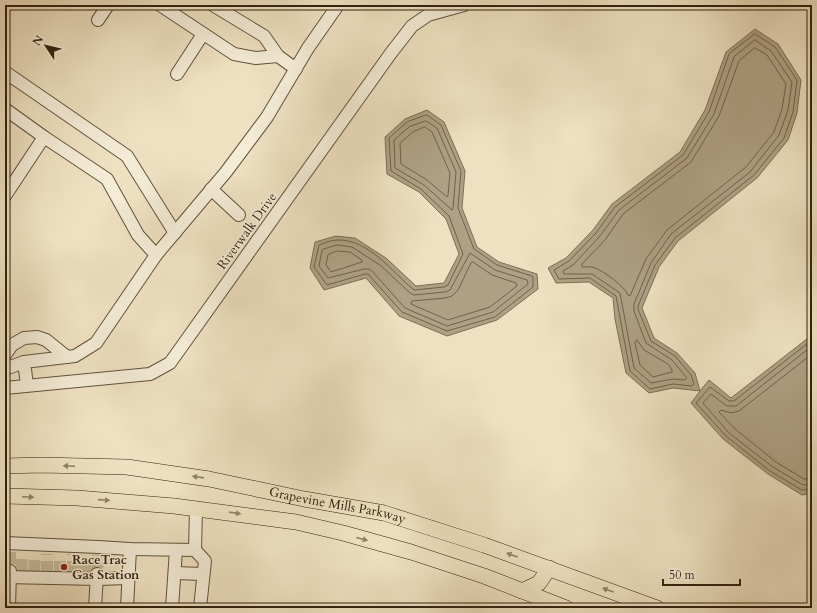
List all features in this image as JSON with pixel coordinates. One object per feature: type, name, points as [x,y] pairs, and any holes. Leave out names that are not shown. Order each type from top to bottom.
[{"type":"main road","name":"Grapevine Mills Parkway","points":[[5,466],[41,465],[127,467],[209,479],[304,499],[384,513],[484,545],[657,608]]},
{"type":"main road","name":"Grapevine Mills Parkway","points":[[5,496],[77,498],[196,508],[296,522],[343,533],[411,552],[484,576],[566,608]]},
{"type":"main road","points":[[522,591],[539,583],[549,568]]},
{"type":"lane","points":[[98,20],[108,5]]},
{"type":"lane","points":[[160,5],[234,54],[256,58],[278,56]]},
{"type":"lane","points":[[213,5],[264,36],[278,56],[296,69]]},
{"type":"lane","points":[[5,369],[24,362],[75,356],[96,343],[156,255],[211,189],[267,117],[308,48],[338,5]]},
{"type":"lane","name":"Riverwalk Drive","points":[[5,388],[150,374],[170,363],[391,53],[412,26],[436,8],[456,6]]},
{"type":"lane","points":[[177,74],[203,34]]},
{"type":"lane","points":[[5,72],[127,156],[175,233]]},
{"type":"lane","points":[[5,109],[107,179],[138,235],[156,255]]},
{"type":"lane","points":[[5,196],[44,137]]},
{"type":"lane","points":[[211,189],[239,215]]},
{"type":"lane","points":[[5,355],[12,345],[24,338],[37,337],[46,340],[66,357]]},
{"type":"lane","points":[[24,362],[27,385]]},
{"type":"lane","points":[[196,508],[195,550],[205,561],[200,608]]},
{"type":"lane","points":[[14,547],[86,551],[130,549],[195,550]]},
{"type":"lane","points":[[127,608],[130,549]]},
{"type":"lane","points":[[172,608],[176,550]]},
{"type":"lane","points":[[175,573],[203,574]]},
{"type":"lane","points":[[9,608],[13,575],[128,578]]},
{"type":"lane","points":[[95,608],[97,576]]},
{"type":"water","points":[[755,29],[778,44],[801,80],[797,113],[788,140],[757,178],[678,241],[659,267],[642,308],[654,338],[677,353],[695,373],[700,391],[673,388],[649,393],[626,373],[615,319],[613,298],[589,282],[556,283],[548,268],[566,258],[593,230],[612,204],[680,152],[705,110],[726,52]]},
{"type":"water","points":[[427,110],[444,122],[465,171],[462,208],[477,247],[499,262],[537,274],[538,289],[497,320],[447,336],[399,316],[366,278],[324,290],[310,268],[315,242],[336,236],[355,238],[386,258],[416,286],[444,283],[459,254],[446,219],[419,192],[387,174],[385,137],[405,119]]},
{"type":"water","points":[[812,335],[812,493],[802,495],[768,474],[723,439],[691,403],[709,380],[731,398]]},
{"type":"tunnel","points":[[10,552],[10,571]]},
{"type":"tunnel","points":[[21,571],[22,553]]},
{"type":"tunnel","points":[[34,572],[35,554]]},
{"type":"tunnel","points":[[47,554],[47,573]]},
{"type":"tunnel","points":[[73,554],[73,573]]},
{"type":"tunnel","points":[[60,555],[60,573]]},
{"type":"tunnel","points":[[97,574],[98,555]]},
{"type":"tunnel","points":[[85,574],[86,556]]},
{"type":"place","name":"RaceTrac Gas Station","points":[[64,567]]}]
